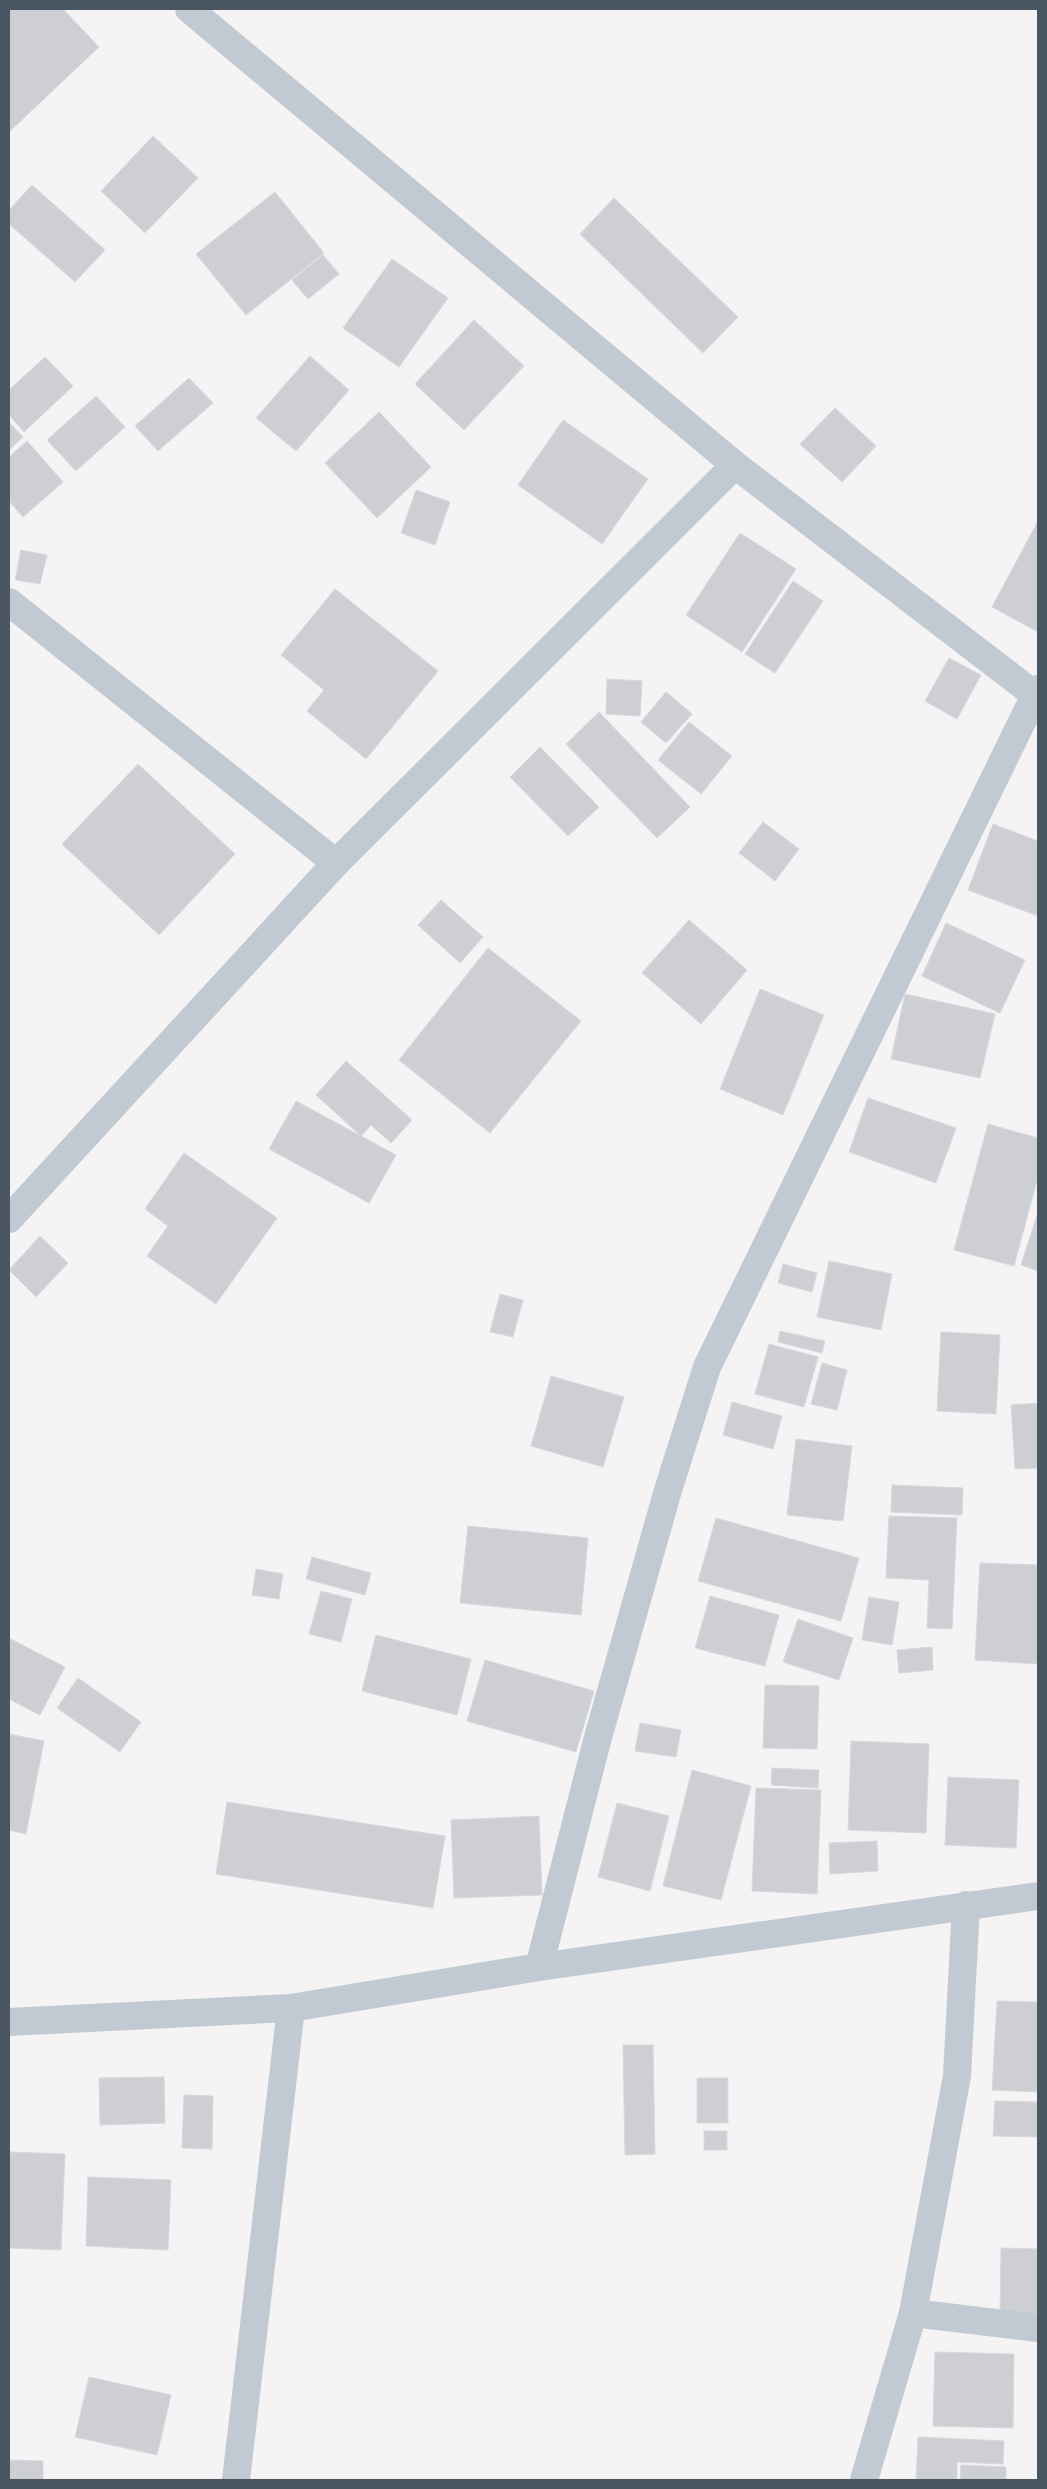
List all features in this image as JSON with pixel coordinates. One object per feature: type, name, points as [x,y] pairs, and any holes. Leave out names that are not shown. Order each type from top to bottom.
[{"type":"street","points":[[189,9],[735,466],[1037,692],[707,1366],[668,1490],[597,1740],[539,1967]]},
{"type":"street","points":[[9,1219],[336,863],[735,466]]},
{"type":"street","points":[[9,602],[336,863]]},
{"type":"street","points":[[9,2022],[291,2008],[539,1967],[1038,1896]]},
{"type":"street","points":[[864,2480],[914,2313],[957,2076],[966,1906]]},
{"type":"street","points":[[236,2480],[291,2008]]},
{"type":"street","points":[[914,2313],[1038,2328]]},
{"type":"building","points":[[9,9],[63,9],[99,47],[9,132]]},
{"type":"building","points":[[153,136],[198,178],[145,233],[101,191]]},
{"type":"building","points":[[32,185],[105,250],[75,282],[9,224],[9,210]]},
{"type":"building","points":[[275,192],[324,253],[246,315],[196,254]]},
{"type":"building","points":[[614,198],[738,317],[703,353],[580,234]]},
{"type":"building","points":[[323,255],[339,274],[308,299],[292,280]]},
{"type":"building","points":[[392,259],[448,298],[399,367],[343,328]]},
{"type":"building","points":[[474,320],[524,366],[464,430],[415,384]]},
{"type":"building","points":[[310,356],[349,390],[296,451],[256,418]]},
{"type":"building","points":[[45,357],[73,386],[24,432],[9,415],[9,390]]},
{"type":"building","points":[[189,378],[213,403],[158,451],[135,426]]},
{"type":"building","points":[[96,396],[125,427],[76,471],[47,440]]},
{"type":"building","points":[[835,408],[876,446],[842,482],[800,444]]},
{"type":"building","points":[[379,412],[431,467],[377,518],[325,463]]},
{"type":"building","points":[[563,420],[648,479],[602,544],[518,485]]},
{"type":"building","points":[[9,422],[23,437],[9,450]]},
{"type":"building","points":[[27,441],[63,482],[23,517],[9,501],[9,457]]},
{"type":"building","points":[[416,490],[450,502],[435,545],[401,533]]},
{"type":"building","points":[[1038,521],[1038,632],[992,607]]},
{"type":"building","points":[[740,533],[796,569],[742,652],[686,615]]},
{"type":"building","points":[[21,550],[47,555],[40,584],[15,580]]},
{"type":"building","points":[[793,581],[823,601],[775,673],[745,654]]},
{"type":"building","points":[[335,589],[438,671],[366,759],[307,711],[324,690],[281,655]]},
{"type":"building","points":[[949,658],[981,675],[957,719],[925,701]]},
{"type":"building","points":[[607,679],[642,681],[640,716],[606,714]]},
{"type":"building","points":[[666,692],[692,714],[666,743],[641,722]]},
{"type":"building","points":[[599,712],[690,807],[657,838],[566,744]]},
{"type":"building","points":[[689,722],[732,756],[701,794],[658,760]]},
{"type":"building","points":[[540,747],[599,807],[568,836],[510,777]]},
{"type":"building","points":[[138,764],[235,854],[159,935],[62,844]]},
{"type":"building","points":[[763,822],[799,849],[775,881],[739,853]]},
{"type":"building","points":[[993,824],[1038,841],[1038,916],[968,890]]},
{"type":"building","points":[[441,900],[483,937],[460,963],[418,925]]},
{"type":"building","points":[[689,920],[747,970],[701,1024],[642,973]]},
{"type":"building","points":[[946,923],[1025,960],[1000,1013],[922,976]]},
{"type":"building","points":[[488,948],[581,1021],[490,1133],[399,1060]]},
{"type":"building","points":[[760,989],[824,1015],[783,1115],[720,1089]]},
{"type":"building","points":[[905,994],[995,1014],[980,1078],[891,1059]]},
{"type":"building","points":[[346,1061],[412,1120],[391,1143],[371,1125],[361,1136],[316,1095]]},
{"type":"building","points":[[868,1098],[956,1128],[936,1183],[849,1152]]},
{"type":"building","points":[[296,1101],[396,1155],[369,1203],[269,1149]]},
{"type":"building","points":[[988,1124],[1038,1138],[1038,1177],[1014,1266],[954,1250]]},
{"type":"building","points":[[184,1153],[277,1218],[216,1304],[147,1256],[168,1226],[145,1209]]},
{"type":"building","points":[[1038,1212],[1038,1271],[1021,1265]]},
{"type":"building","points":[[40,1236],[68,1263],[36,1297],[9,1270]]},
{"type":"building","points":[[829,1261],[892,1274],[881,1330],[817,1317]]},
{"type":"building","points":[[783,1264],[817,1273],[812,1292],[778,1283]]},
{"type":"building","points":[[500,1294],[523,1300],[513,1337],[490,1332]]},
{"type":"building","points":[[780,1331],[825,1341],[822,1353],[778,1342]]},
{"type":"building","points":[[941,1332],[1000,1335],[996,1414],[937,1411]]},
{"type":"building","points":[[769,1344],[818,1357],[804,1407],[755,1394]]},
{"type":"building","points":[[822,1363],[847,1370],[837,1410],[811,1404]]},
{"type":"building","points":[[551,1376],[624,1397],[603,1467],[531,1446]]},
{"type":"building","points":[[732,1402],[782,1416],[773,1449],[723,1435]]},
{"type":"building","points":[[1038,1403],[1038,1468],[1015,1469],[1011,1405]]},
{"type":"building","points":[[796,1439],[852,1446],[843,1521],[787,1515]]},
{"type":"building","points":[[892,1485],[963,1488],[962,1515],[891,1512]]},
{"type":"building","points":[[889,1516],[957,1518],[952,1629],[927,1628],[929,1580],[886,1578]]},
{"type":"building","points":[[716,1518],[859,1558],[841,1621],[698,1581]]},
{"type":"building","points":[[468,1526],[588,1538],[581,1615],[460,1603]]},
{"type":"building","points":[[312,1557],[371,1573],[365,1595],[306,1579]]},
{"type":"building","points":[[980,1563],[1038,1565],[1038,1664],[975,1660]]},
{"type":"building","points":[[256,1569],[283,1574],[279,1599],[252,1595]]},
{"type":"building","points":[[321,1591],[352,1599],[341,1642],[309,1634]]},
{"type":"building","points":[[710,1596],[779,1615],[765,1666],[695,1648]]},
{"type":"building","points":[[869,1597],[899,1602],[892,1645],[862,1640]]},
{"type":"building","points":[[798,1619],[853,1638],[839,1680],[783,1662]]},
{"type":"building","points":[[376,1635],[471,1659],[457,1715],[362,1691]]},
{"type":"building","points":[[9,1638],[65,1667],[40,1715],[9,1699]]},
{"type":"building","points":[[932,1647],[933,1670],[899,1673],[897,1650]]},
{"type":"building","points":[[485,1660],[594,1691],[576,1752],[467,1721]]},
{"type":"building","points":[[78,1678],[141,1722],[120,1752],[57,1708]]},
{"type":"building","points":[[765,1685],[819,1686],[817,1749],[763,1748]]},
{"type":"building","points":[[640,1723],[681,1730],[676,1757],[635,1751]]},
{"type":"building","points":[[9,1734],[44,1741],[26,1834],[9,1830]]},
{"type":"building","points":[[851,1741],[929,1744],[926,1833],[848,1830]]},
{"type":"building","points":[[772,1768],[819,1770],[818,1788],[771,1785]]},
{"type":"building","points":[[692,1770],[751,1786],[721,1900],[663,1886]]},
{"type":"building","points":[[948,1777],[1019,1780],[1016,1848],[945,1845]]},
{"type":"building","points":[[756,1788],[821,1790],[817,1894],[752,1891]]},
{"type":"building","points":[[227,1802],[445,1836],[433,1908],[216,1874]]},
{"type":"building","points":[[617,1803],[669,1816],[650,1891],[598,1877]]},
{"type":"building","points":[[539,1816],[542,1895],[454,1898],[451,1820]]},
{"type":"building","points":[[877,1841],[878,1871],[830,1874],[829,1843]]},
{"type":"building","points":[[997,2001],[1038,2002],[1038,2092],[992,2090]]},
{"type":"building","points":[[623,2045],[653,2045],[655,2154],[625,2155]]},
{"type":"building","points":[[164,2077],[165,2123],[100,2125],[99,2078]]},
{"type":"building","points":[[697,2078],[728,2078],[728,2123],[697,2123]]},
{"type":"building","points":[[184,2095],[213,2096],[212,2149],[182,2148]]},
{"type":"building","points":[[995,2101],[1038,2102],[1038,2137],[993,2136]]},
{"type":"building","points":[[704,2131],[727,2131],[727,2150],[704,2150]]},
{"type":"building","points":[[9,2152],[65,2154],[61,2250],[9,2248]]},
{"type":"building","points":[[88,2177],[171,2180],[168,2250],[86,2246]]},
{"type":"building","points":[[1001,2248],[1038,2249],[1038,2317],[1000,2316]]},
{"type":"building","points":[[935,2352],[1014,2354],[1013,2428],[933,2426]]},
{"type":"building","points":[[89,2377],[171,2395],[157,2455],[75,2437]]},
{"type":"building","points":[[918,2437],[1004,2441],[1003,2464],[957,2462],[957,2480],[916,2480]]},
{"type":"building","points":[[9,2460],[43,2461],[43,2480],[9,2480]]},
{"type":"building","points":[[961,2465],[1006,2467],[1006,2480],[960,2480]]}]
